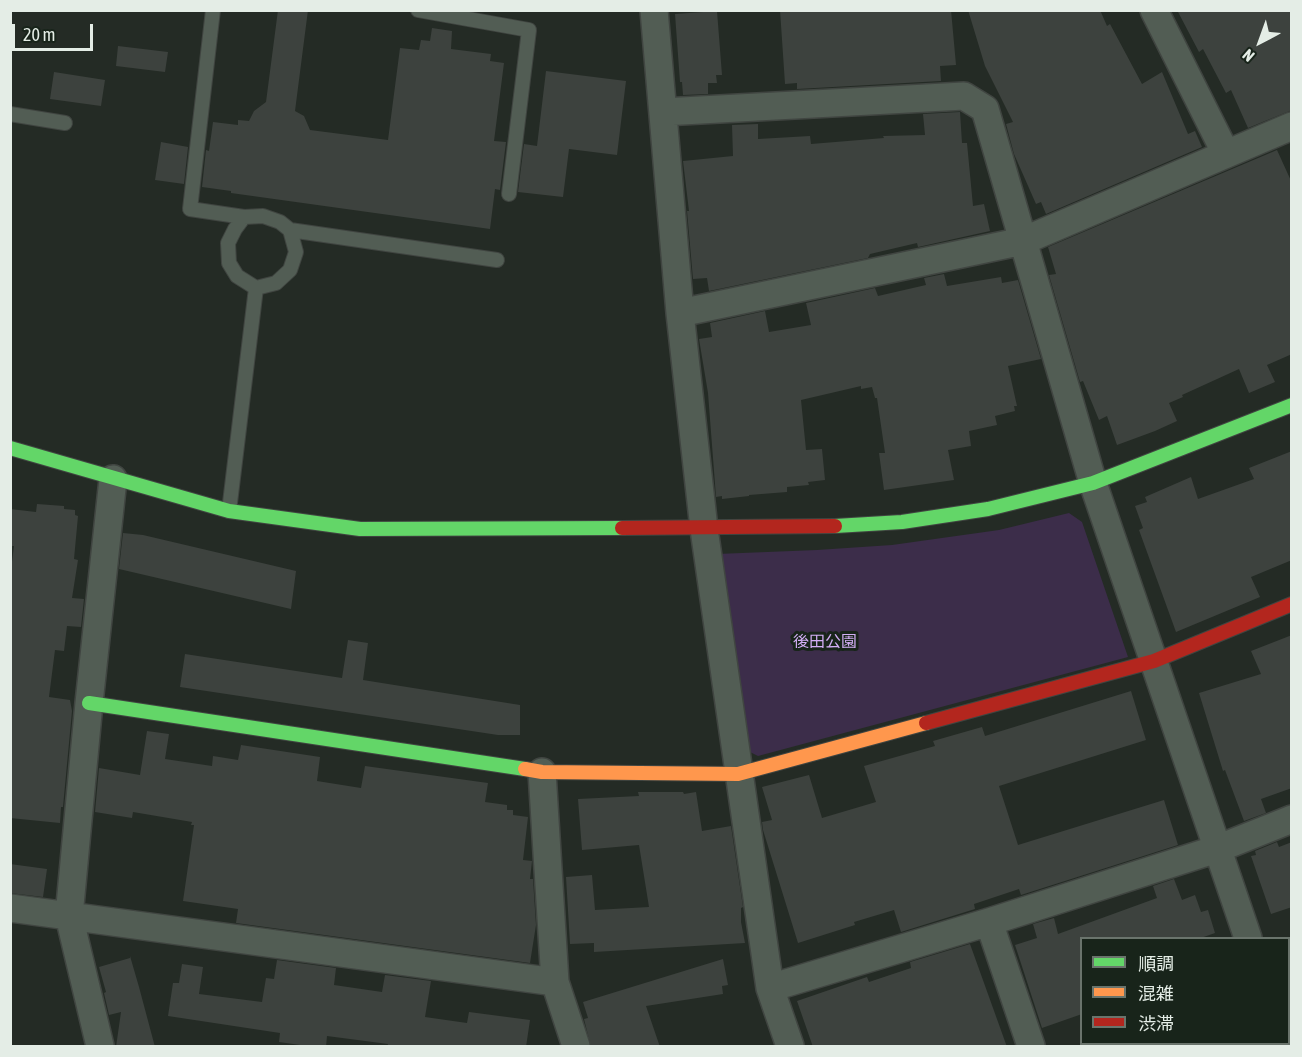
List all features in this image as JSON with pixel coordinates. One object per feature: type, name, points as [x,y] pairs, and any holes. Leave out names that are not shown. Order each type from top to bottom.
[{"type":"street","points":[[654,10],[680,313],[704,529],[770,988],[790,1047]]},
{"type":"street","points":[[1154,10],[1226,154]]},
{"type":"street","points":[[663,112],[964,96],[985,109],[1094,483],[1247,937]]},
{"type":"street","points":[[680,313],[1023,241],[1292,126]]},
{"type":"street","points":[[10,448],[229,511],[360,529],[822,527],[902,522],[988,509],[1094,483],[1292,405]]},
{"type":"street","points":[[100,1047],[69,916],[113,479]]},
{"type":"street","points":[[89,703],[542,772],[738,774],[1154,661],[1292,604]]},
{"type":"street","points":[[542,772],[555,982],[576,1047]]},
{"type":"street","points":[[770,988],[990,922],[1217,849],[1292,819]]},
{"type":"street","points":[[10,908],[555,982]]},
{"type":"street","points":[[990,922],[1032,1047]]},
{"type":"lane","points":[[213,10],[190,209],[244,217],[263,216],[280,222],[290,230],[497,260]]},
{"type":"lane","points":[[418,10],[528,30],[509,194]]},
{"type":"lane","points":[[10,114],[65,123]]},
{"type":"lane","points":[[244,217],[228,243],[229,263],[237,276],[256,288],[276,283],[290,270],[296,252],[290,230]]},
{"type":"lane","points":[[229,511],[256,288]]},
{"type":"green space","name":"後田公園","points":[[1069,513],[1082,522],[1128,657],[758,756],[748,751],[717,554],[892,545],[999,530]]},
{"type":"building","points":[[278,10],[308,10],[295,111],[304,116],[310,130],[388,140],[400,48],[419,50],[421,40],[430,41],[432,28],[452,31],[451,49],[491,54],[490,61],[504,63],[494,141],[506,142],[500,190],[495,189],[490,229],[202,187],[206,150],[209,151],[213,122],[238,125],[238,120],[249,121],[254,111],[266,102]]},
{"type":"building","points":[[780,10],[951,10],[956,65],[940,66],[941,81],[797,89],[797,83],[785,84]]},
{"type":"building","points":[[968,10],[1100,10],[1107,26],[1110,24],[1142,84],[1162,72],[1188,134],[1195,131],[1202,147],[1046,214],[1041,202],[1036,204],[1014,154],[1006,124],[1013,122],[985,66]]},
{"type":"building","points":[[1177,10],[1292,10],[1292,110],[1248,128],[1231,90],[1226,93],[1203,49],[1199,52]]},
{"type":"building","points":[[717,11],[722,75],[716,75],[717,83],[708,83],[708,94],[683,95],[675,14]]},
{"type":"building","points":[[118,46],[168,52],[165,72],[116,66]]},
{"type":"building","points":[[546,71],[626,81],[617,155],[569,149],[563,197],[518,192],[524,144],[537,146]]},
{"type":"building","points":[[54,72],[105,80],[101,106],[50,99]]},
{"type":"building","points":[[960,112],[962,143],[967,143],[973,206],[984,204],[990,231],[918,247],[917,243],[870,254],[868,258],[709,291],[707,278],[693,279],[683,161],[733,156],[732,125],[758,124],[758,139],[810,136],[811,144],[884,138],[883,136],[925,135],[923,114]]},
{"type":"building","points":[[161,142],[188,147],[184,184],[155,180]]},
{"type":"building","points":[[1277,150],[1292,183],[1292,354],[1267,365],[1275,382],[1249,393],[1239,369],[1169,403],[1177,421],[1117,445],[1107,416],[1099,420],[1083,381],[1080,382],[1049,275],[1056,274],[1048,247]]},
{"type":"building","points":[[944,274],[947,286],[1001,277],[1002,283],[1018,280],[1041,359],[1008,366],[1017,406],[1014,406],[1015,411],[995,416],[997,425],[969,431],[971,446],[948,450],[954,480],[884,490],[879,453],[885,453],[877,398],[875,398],[872,387],[861,389],[861,386],[801,400],[806,450],[822,449],[825,480],[808,482],[809,485],[787,487],[787,492],[722,499],[722,496],[716,497],[708,393],[699,339],[712,337],[710,323],[765,311],[769,332],[811,325],[806,303],[875,288],[878,296],[926,285],[924,278]]},
{"type":"building","points":[[1292,451],[1292,560],[1251,577],[1260,597],[1176,632],[1139,530],[1143,528],[1135,506],[1147,502],[1145,497],[1191,477],[1198,499],[1254,479],[1249,468]]},
{"type":"building","points":[[37,504],[64,506],[64,509],[75,510],[75,515],[78,516],[74,559],[78,560],[72,598],[84,599],[81,627],[67,626],[64,651],[55,650],[49,697],[70,700],[72,711],[60,823],[10,818],[10,577],[14,546],[10,546],[10,509],[36,512]]},
{"type":"building","points":[[123,533],[143,535],[296,571],[291,609],[119,569]]},
{"type":"building","points":[[1292,635],[1292,788],[1261,799],[1266,813],[1244,821],[1225,770],[1223,771],[1199,693],[1261,674],[1251,651]]},
{"type":"building","points":[[348,640],[368,643],[363,680],[520,705],[520,735],[498,735],[180,687],[185,654],[342,678]]},
{"type":"building","points":[[1131,691],[1146,740],[999,786],[1018,845],[1164,800],[1178,845],[1021,895],[1019,889],[974,904],[975,909],[901,932],[894,910],[798,943],[763,830],[762,822],[772,820],[762,787],[809,775],[822,818],[876,802],[864,766],[935,746],[933,741],[982,727],[985,736]]},
{"type":"building","points":[[147,731],[169,734],[165,759],[212,766],[213,756],[238,760],[241,745],[320,757],[317,781],[361,788],[365,766],[488,783],[485,802],[507,805],[507,810],[513,810],[513,815],[528,817],[523,860],[532,861],[530,879],[533,879],[536,925],[530,963],[236,923],[238,909],[183,901],[194,825],[191,825],[192,822],[133,812],[132,818],[95,812],[99,768],[140,775]]},
{"type":"building","points":[[638,792],[683,792],[684,794],[696,792],[702,831],[731,826],[743,907],[741,908],[741,922],[745,943],[594,952],[594,943],[570,944],[566,877],[592,875],[595,910],[649,907],[639,845],[582,850],[578,799],[639,796]]},
{"type":"building","points":[[1277,842],[1279,847],[1292,842],[1292,907],[1271,914],[1251,856],[1256,855],[1255,851]]},
{"type":"building","points":[[10,864],[47,869],[43,897],[10,893]]},
{"type":"building","points":[[1174,879],[1182,900],[1195,895],[1201,912],[1208,910],[1215,933],[1204,937],[1080,937],[1080,1015],[1042,1028],[1015,945],[1037,938],[1033,924],[1054,918],[1058,934],[1157,898],[1153,886]]},
{"type":"building","points":[[970,944],[1007,1047],[813,1047],[797,1001],[867,977],[869,982],[911,968],[910,962]]},
{"type":"building","points":[[130,956],[155,1047],[116,1047],[121,1012],[109,1015],[99,967],[130,958]]},
{"type":"building","points":[[723,959],[728,985],[722,986],[723,994],[646,1006],[660,1047],[591,1047],[584,1019],[588,1018],[583,1002]]},
{"type":"building","points":[[277,960],[336,968],[334,985],[382,992],[385,975],[431,981],[425,1017],[467,1023],[469,1012],[530,1020],[526,1047],[387,1047],[388,1044],[327,1036],[326,1047],[314,1047],[279,1042],[280,1033],[168,1016],[173,983],[179,983],[182,964],[203,967],[199,994],[262,1002],[266,978],[274,979]]},
{"type":"traffic: fast","points":[[835,526],[902,522],[988,509],[1093,483],[1292,405]]},
{"type":"traffic: fast","points":[[10,448],[229,511],[360,529],[622,528]]},
{"type":"traffic: fast","points":[[89,703],[525,769]]},
{"type":"traffic: slow","points":[[525,769],[542,772],[738,774],[926,723]]},
{"type":"traffic: jam","points":[[622,528],[835,526]]},
{"type":"traffic: jam","points":[[926,723],[1154,661],[1292,604]]}]
